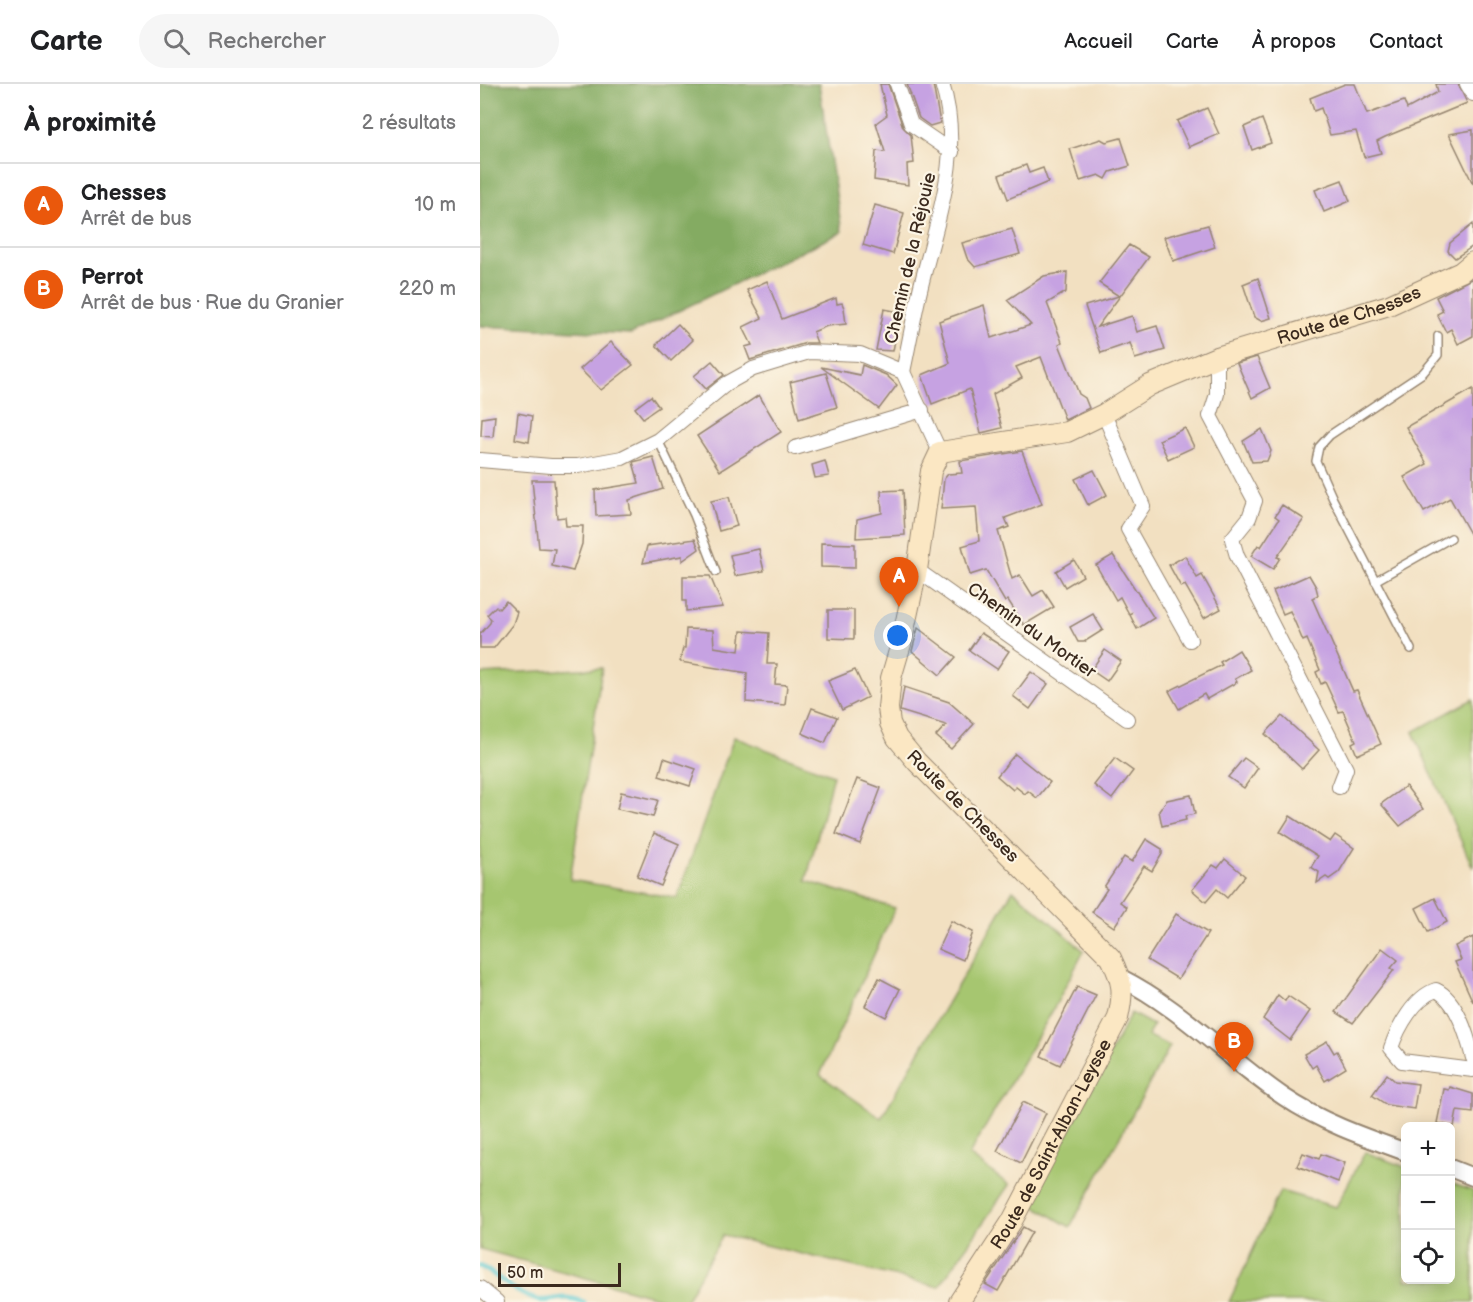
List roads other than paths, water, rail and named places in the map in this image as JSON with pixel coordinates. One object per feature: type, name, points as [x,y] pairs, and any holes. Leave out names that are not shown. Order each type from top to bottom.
[{"type":"main road","name":"Route de Chesses","points":[[1121,978],[1111,958],[1099,945],[917,762],[897,738],[890,723],[888,708],[891,678],[902,644],[917,570],[931,471],[940,452],[1067,432],[1104,414],[1150,385],[1218,357],[1389,305],[1461,272],[1473,261]]},
{"type":"main road","name":"Route de Saint-Alban-Leysse","points":[[959,1302],[1012,1221],[1104,1048],[1118,1018],[1123,993],[1121,978]]},
{"type":"street","name":"Chemin de la Réjouie","points":[[897,84],[911,124],[952,152]]},
{"type":"street","name":"Chemin de la Réjouie","points":[[903,372],[921,287],[943,206],[952,152],[949,104],[942,84]]},
{"type":"street","points":[[1467,84],[1473,94]]},
{"type":"street","points":[[480,460],[578,466],[622,458],[658,440],[726,384],[753,369],[809,352],[860,354],[903,372],[940,452]]},
{"type":"street","points":[[1218,357],[1217,394],[1210,416],[1255,501],[1249,518],[1232,539],[1237,556],[1346,769],[1339,787]]},
{"type":"street","points":[[795,448],[922,410]]},
{"type":"street","points":[[1104,414],[1143,506],[1128,529],[1190,640]]},
{"type":"street","name":"Chemin du Mortier","points":[[917,570],[1127,719]]},
{"type":"street","points":[[1121,978],[1165,1004],[1285,1097],[1326,1120],[1401,1150]]},
{"type":"street","points":[[1473,1058],[1455,1010],[1446,995],[1436,990],[1423,994],[1394,1037],[1390,1048],[1402,1061],[1473,1070]]},
{"type":"street","points":[[1455,1170],[1473,1177]]},
{"type":"street","points":[[480,1288],[497,1302]]},
{"type":"lane","points":[[1411,649],[1316,461],[1319,447],[1330,435],[1423,373],[1438,355],[1438,336]]},
{"type":"lane","points":[[658,440],[694,515],[716,572]]},
{"type":"lane","points":[[1375,581],[1451,538]]},
{"type":"waterway","points":[[480,1266],[530,1298],[538,1300],[569,1298],[584,1302]]},
{"type":"place","name":"Chesses","points":[[899,607]]},
{"type":"place","name":"Perrot","points":[[1234,1072]]}]
